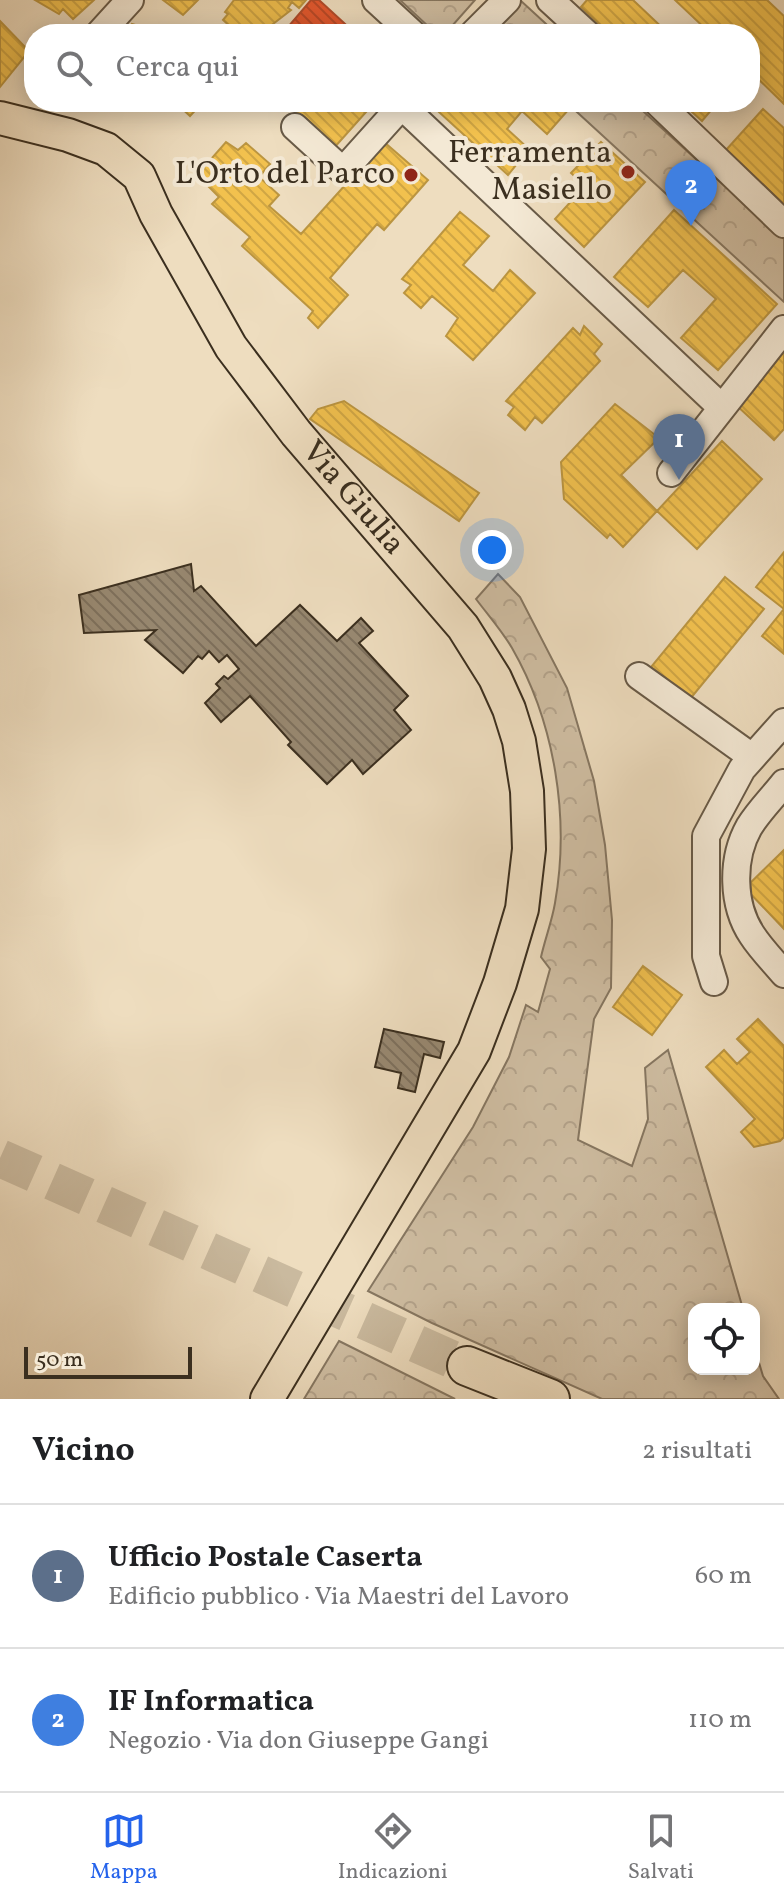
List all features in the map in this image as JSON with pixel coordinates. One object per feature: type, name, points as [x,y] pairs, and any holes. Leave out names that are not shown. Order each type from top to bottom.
[{"type":"highway","points":[[467,1366],[550,1399]]},
{"type":"main road","name":"Via Giulia","points":[[0,118],[68,135],[106,149],[139,176],[156,214],[231,347],[296,433],[463,627],[480,652],[509,709],[519,741],[527,791],[529,849],[522,909],[500,983],[474,1051],[267,1399]]},
{"type":"street","points":[[108,24],[130,0]]},
{"type":"street","points":[[376,0],[402,24]]},
{"type":"street","points":[[464,24],[485,0]]},
{"type":"street","points":[[483,24],[507,0]]},
{"type":"street","points":[[554,1],[577,24]]},
{"type":"street","points":[[295,127],[343,171],[397,112]]},
{"type":"street","points":[[412,112],[721,407]]},
{"type":"street","points":[[667,112],[784,224]]},
{"type":"street","points":[[671,473],[784,329]]},
{"type":"street","points":[[639,676],[752,757]]},
{"type":"street","points":[[714,982],[706,956],[706,836],[742,769],[782,728]]},
{"type":"street","points":[[784,783],[750,826],[740,847],[736,874],[739,906],[751,934],[784,974]]},
{"type":"green space","points":[[400,0],[475,0],[454,24],[426,24]]},
{"type":"green space","points":[[520,0],[546,24],[499,24]]},
{"type":"green space","points":[[577,112],[644,112],[784,239],[784,302]]},
{"type":"green space","points":[[498,574],[520,597],[567,688],[594,781],[605,845],[612,920],[611,988],[594,1019],[578,1140],[632,1166],[648,1119],[645,1068],[668,1050],[741,1303],[688,1303],[688,1375],[760,1375],[760,1366],[779,1399],[602,1399],[368,1291],[473,1127],[509,1057],[526,1005],[538,1012],[550,969],[541,957],[554,910],[559,871],[561,838],[555,772],[539,708],[527,677],[508,642],[476,599]]},
{"type":"green space","points":[[339,1341],[455,1399],[304,1399]]},
{"type":"building: Abitazioni","points":[[35,0],[94,0],[73,19],[63,9],[59,14]]},
{"type":"building: Abitazioni","points":[[163,0],[198,0],[183,15]]},
{"type":"building: Abitazioni","points":[[234,0],[306,0],[299,8],[292,2],[288,8],[291,10],[273,24],[227,24],[223,20],[228,14],[225,12]]},
{"type":"building: Abitazioni","points":[[587,0],[633,0],[658,24],[599,24],[581,7]]},
{"type":"building: Abitazioni","points":[[675,0],[767,0],[784,16],[784,104],[760,81],[760,24],[700,24]]},
{"type":"building: Abitazioni","points":[[0,21],[24,46],[24,57],[0,87]]},
{"type":"building: Abitazioni","points":[[763,109],[784,128],[784,204],[726,150]]},
{"type":"building: Abitazioni","points":[[296,112],[366,112],[333,149],[294,114]]},
{"type":"building: Abitazioni","points":[[439,112],[521,112],[507,129],[529,149],[508,175]]},
{"type":"building: Abitazioni","points":[[523,112],[566,112],[547,134]]},
{"type":"building: Abitazioni","points":[[692,112],[710,112],[702,121]]},
{"type":"building: Abitazioni","points":[[226,142],[238,150],[246,143],[270,164],[259,177],[279,195],[269,206],[301,234],[384,142],[428,180],[384,230],[377,224],[330,278],[348,295],[318,328],[308,318],[313,311],[242,246],[250,237],[212,204],[219,197],[197,175]]},
{"type":"building: Abitazioni","points":[[601,142],[645,182],[584,247],[555,219],[585,186],[571,173]]},
{"type":"building: Abitazioni","points":[[674,210],[777,304],[718,370],[681,338],[716,299],[683,270],[648,307],[614,277]]},
{"type":"building: Abitazioni","points":[[460,212],[489,236],[463,265],[493,291],[510,270],[535,293],[473,360],[446,336],[458,318],[432,296],[421,308],[404,293],[411,285],[402,279]]},
{"type":"building: Abitazioni","points":[[584,326],[602,344],[594,354],[600,361],[542,423],[535,417],[525,430],[508,415],[514,407],[506,401],[573,328],[580,335]]},
{"type":"building: Abitazioni","points":[[784,352],[784,429],[774,440],[736,405]]},
{"type":"building: Abitazioni","points":[[344,401],[479,493],[459,521],[310,419],[318,409]]},
{"type":"building: Abitazioni","points":[[615,404],[659,438],[621,475],[657,511],[623,547],[610,534],[607,538],[564,499],[561,462]]},
{"type":"building: Abitazioni","points":[[722,441],[762,479],[697,549],[657,511]]},
{"type":"building: Abitazioni","points":[[784,552],[784,609],[756,587]]},
{"type":"building: Abitazioni","points":[[725,577],[764,609],[690,699],[651,667]]},
{"type":"building: Abitazioni","points":[[784,609],[784,654],[762,636]]},
{"type":"building: Abitazioni","points":[[784,850],[784,929],[745,888]]},
{"type":"building: Abitazioni","points":[[643,966],[682,995],[652,1035],[613,1007]]},
{"type":"building: Abitazioni","points":[[758,1019],[784,1046],[784,1137],[780,1141],[754,1147],[741,1132],[755,1119],[706,1067],[724,1050],[737,1064],[750,1052],[737,1039]]},
{"type":"building: Negozi","points":[[311,0],[319,0],[345,24],[291,24]]},
{"type":"building: Altro","points":[[191,564],[194,591],[201,586],[256,646],[300,605],[337,641],[361,618],[373,631],[359,643],[408,696],[394,710],[411,730],[363,774],[352,760],[327,784],[288,745],[291,742],[250,696],[221,722],[205,703],[220,688],[216,684],[224,676],[228,679],[239,669],[227,655],[219,662],[209,651],[202,659],[198,656],[183,673],[145,640],[156,630],[84,633],[79,595]]},
{"type":"building: Altro","points":[[384,1029],[444,1042],[440,1058],[424,1054],[415,1092],[398,1088],[401,1073],[375,1067]]},
{"type":"tunnel","points":[[0,1158],[467,1366]]},
{"type":"place","name":"Ferramenta Masiello","points":[[628,172]]},
{"type":"place","name":"L'Orto del Parco","points":[[411,175]]},
{"type":"place","name":"IF Informatica","points":[[691,226]]},
{"type":"place","name":"Ufficio Postale Caserta","points":[[679,480]]}]
